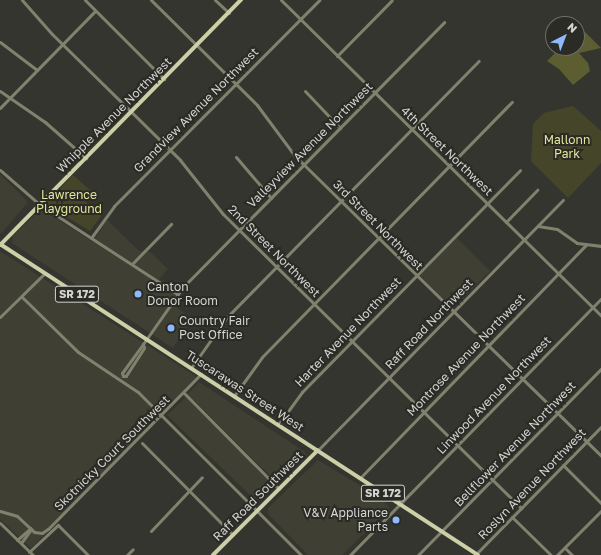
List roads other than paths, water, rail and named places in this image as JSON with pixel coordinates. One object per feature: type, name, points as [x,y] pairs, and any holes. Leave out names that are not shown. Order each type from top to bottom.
[{"type":"main road","name":"Whipple Avenue Northwest","points":[[0,245],[241,0]]},
{"type":"main road","name":"Tuscarawas Street West","points":[[0,245],[477,554]]},
{"type":"main road","name":"Raff Road Southwest","points":[[213,555],[318,450]]},
{"type":"street","name":"2nd Street Northwest","points":[[22,0],[62,44],[169,150],[239,230],[521,508]]},
{"type":"street","points":[[84,0],[164,78]]},
{"type":"street","name":"3rd Street Northwest","points":[[151,0],[262,111],[284,144],[601,456]]},
{"type":"street","points":[[215,0],[228,13]]},
{"type":"street","name":"4th Street Northwest","points":[[281,0],[601,316]]},
{"type":"street","name":"Grandview Avenue Northwest","points":[[91,238],[114,206],[319,0]]},
{"type":"street","points":[[337,56],[392,0]]},
{"type":"street","points":[[0,108],[95,11]]},
{"type":"street","name":"Valleyview Avenue Northwest","points":[[122,377],[122,373],[147,340],[177,294],[444,22]]},
{"type":"street","points":[[0,42],[38,70]]},
{"type":"street","points":[[191,368],[221,324],[479,61]]},
{"type":"street","points":[[0,91],[45,122],[86,158]]},
{"type":"street","points":[[305,91],[340,128]]},
{"type":"street","points":[[234,396],[262,357],[512,102]]},
{"type":"street","points":[[236,157],[271,198]]},
{"type":"street","points":[[0,170],[39,204],[177,294]]},
{"type":"street","name":"Harter Avenue Northwest","points":[[278,425],[296,399],[351,341],[520,170]]},
{"type":"street","points":[[506,222],[537,190]]},
{"type":"street","name":"Raff Road Northwest","points":[[318,450],[563,200]]},
{"type":"street","points":[[132,264],[171,224]]},
{"type":"street","points":[[538,226],[557,229],[571,240],[586,245],[601,246]]},
{"type":"street","name":"Montrose Avenue Northwest","points":[[360,478],[586,245]]},
{"type":"street","points":[[0,316],[45,274]]},
{"type":"street","points":[[22,297],[78,352],[122,377],[302,555]]},
{"type":"street","name":"Linwood Avenue Northwest","points":[[350,555],[601,299]]},
{"type":"street","name":"Bellflower Avenue Northwest","points":[[418,555],[601,368]]},
{"type":"street","name":"Skotnicky Court Southwest","points":[[31,528],[34,532],[42,533],[48,529],[162,416],[200,374]]},
{"type":"street","points":[[184,393],[279,489]]},
{"type":"street","name":"Roslyn Avenue Northwest","points":[[477,554],[601,427]]},
{"type":"street","points":[[142,443],[233,535]]},
{"type":"street","points":[[563,466],[601,503]]},
{"type":"street","points":[[151,531],[202,477]]},
{"type":"street","points":[[557,555],[601,510]]},
{"type":"street","points":[[0,511],[17,516],[31,528]]},
{"type":"street","points":[[512,517],[551,555]]},
{"type":"street","points":[[0,523],[33,555]]},
{"type":"street","name":"Skotnicky Court Southwest","points":[[29,552],[58,525],[88,555]]},
{"type":"street","points":[[17,540],[31,528]]},
{"type":"street","points":[[21,543],[31,528]]},
{"type":"street","points":[[564,548],[572,555]]},
{"type":"street","points":[[127,555],[133,549]]},
{"type":"place","name":"Canton Donor Room","points":[[138,294]]},
{"type":"place","name":"Country Fair Post Office","points":[[171,328]]},
{"type":"place","name":"V&V Appliance Parts","points":[[396,520]]},
{"type":"park label","name":"Mallonn Park","points":[[567,147]]},
{"type":"park label","name":"Lawrence Playground","points":[[69,202]]}]
